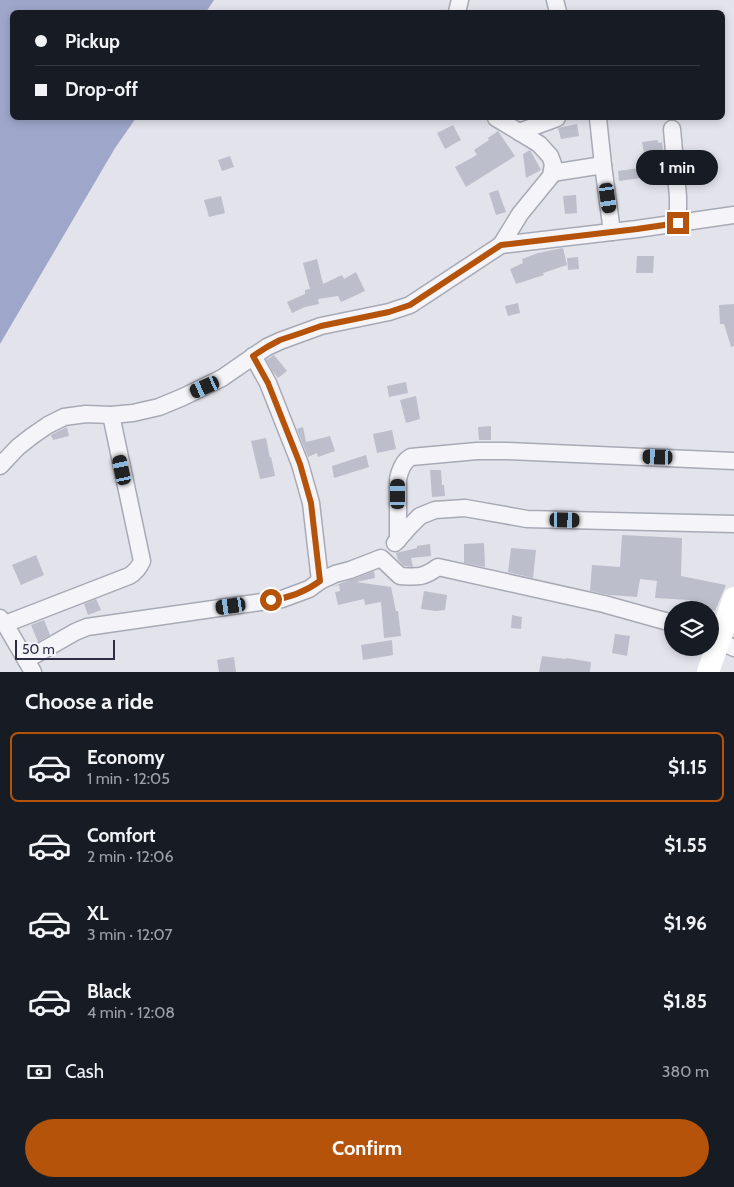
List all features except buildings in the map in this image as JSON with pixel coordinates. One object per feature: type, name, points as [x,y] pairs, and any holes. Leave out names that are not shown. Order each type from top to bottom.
[{"type":"street","points":[[0,466],[32,436],[64,417],[86,414],[111,415],[133,413],[158,407],[222,378],[280,340],[321,326],[389,312],[410,305],[501,245],[520,214],[544,187],[551,176],[553,164],[550,156],[540,144],[499,120]]},
{"type":"street","points":[[519,132],[552,120]]},
{"type":"street","points":[[598,120],[612,232]]},
{"type":"street","points":[[672,129],[678,196],[678,223]]},
{"type":"street","points":[[552,173],[603,165]]},
{"type":"street","points":[[501,245],[734,215]]},
{"type":"street","points":[[253,356],[268,383],[300,464],[311,503],[320,581]]},
{"type":"street","points":[[111,415],[142,561],[140,568],[129,576],[3,621],[30,666],[75,632],[87,627],[282,599],[310,589],[320,581],[335,574],[381,558],[420,516],[435,510],[465,508],[528,519],[734,524]]},
{"type":"street","points":[[398,540],[398,478],[406,459],[416,456],[477,451],[506,451],[734,460]]},
{"type":"street","points":[[381,558],[400,576],[416,577],[428,575],[438,567],[604,604],[664,622]]},
{"type":"street","points":[[708,672],[734,598]]},
{"type":"water","points":[[0,0],[214,0],[207,10],[10,10],[10,120],[135,120],[115,148],[0,344]]},
{"type":"route","points":[[271,600],[282,599],[310,589],[320,581],[308,490],[300,464],[268,383],[253,356],[280,340],[321,326],[389,312],[410,305],[501,245],[678,223]]}]
